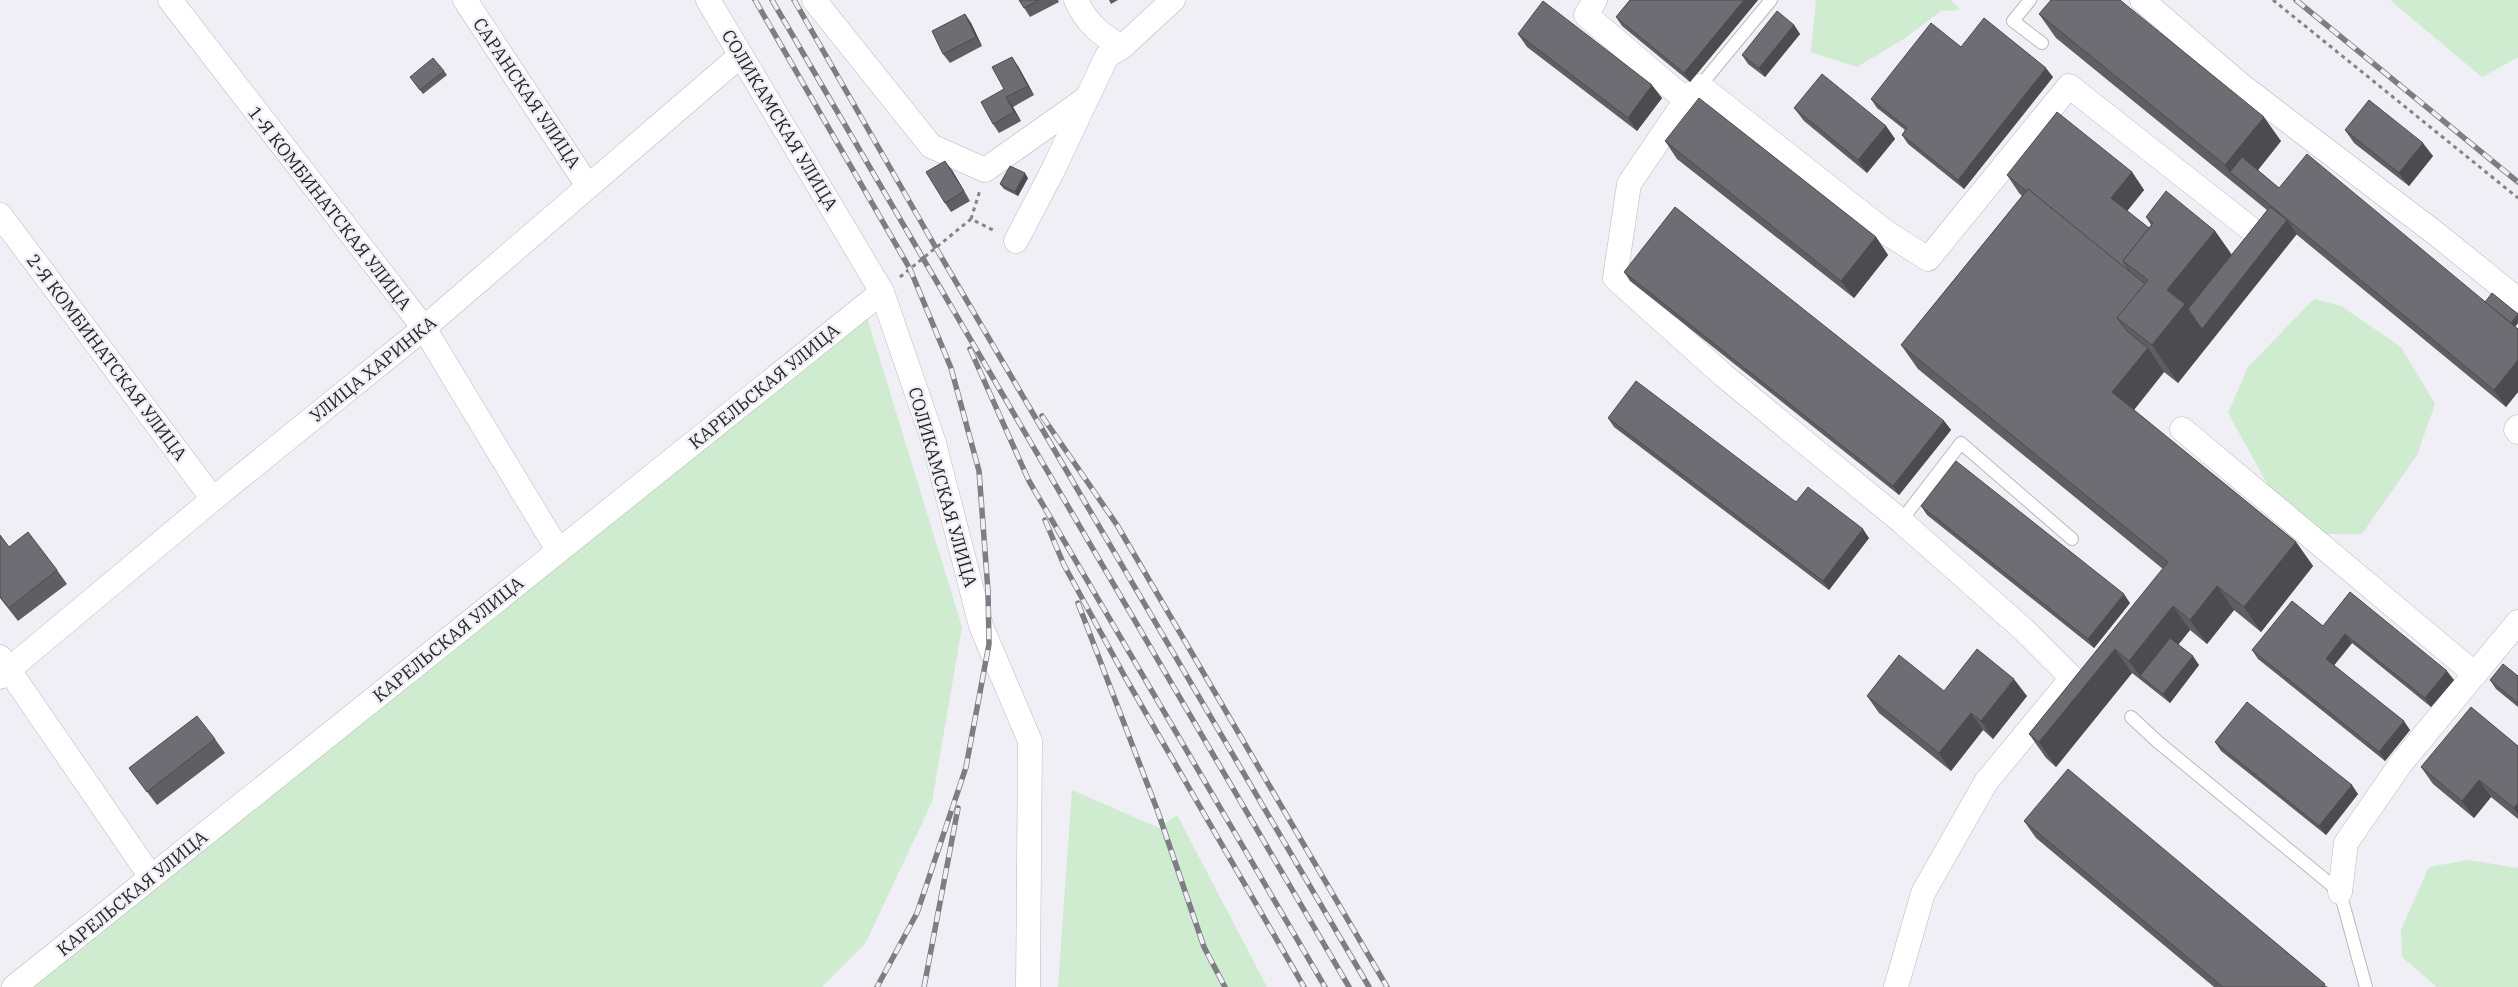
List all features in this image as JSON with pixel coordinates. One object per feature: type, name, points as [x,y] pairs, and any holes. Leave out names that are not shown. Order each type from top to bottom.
[{"type":"street","name":"1-Я КОМБИНАТСКАЯ УЛИЦА","points":[[170,0],[424,328],[558,550]]},
{"type":"street","name":"САРАНСКАЯ УЛИЦА","points":[[465,0],[588,186]]},
{"type":"street","name":"СОЛИКАМСКАЯ УЛИЦА","points":[[708,0],[882,292],[934,443],[981,626],[1030,741],[1028,987]]},
{"type":"street","points":[[814,0],[931,146],[985,170],[1084,100]]},
{"type":"street","points":[[1076,0],[1083,16],[1091,26],[1122,47]]},
{"type":"street","points":[[1016,241],[1052,172],[1084,100],[1107,56],[1122,47],[1173,0]]},
{"type":"street","points":[[1595,0],[1586,14],[1887,233],[1928,259],[2069,86],[2256,234]]},
{"type":"street","points":[[2142,0],[2242,86],[2439,236],[2518,300]]},
{"type":"street","name":"УЛИЦА ХАРИНКА","points":[[3,667],[424,328],[741,55]]},
{"type":"street","points":[[1693,93],[1629,184],[1615,278],[1723,375],[1902,521],[2023,629],[2072,678],[1986,782],[1923,893],[1896,987]]},
{"type":"street","name":"2-Я КОМБИНАТСКАЯ УЛИЦА","points":[[0,215],[214,498]]},
{"type":"street","name":"КАРЕЛЬСКАЯ УЛИЦА","points":[[14,987],[882,292]]},
{"type":"street","points":[[2518,427],[2516,430],[2518,432]]},
{"type":"street","points":[[2182,429],[2474,674]]},
{"type":"street","points":[[2340,892],[2346,843],[2402,762],[2518,622]]},
{"type":"street","points":[[3,667],[151,878]]},
{"type":"lane","points":[[1693,93],[1771,0]]},
{"type":"lane","points":[[2030,0],[2013,21],[2042,43]]},
{"type":"lane","points":[[1902,521],[1961,443],[2072,539]]},
{"type":"lane","points":[[2131,717],[2158,742],[2340,892],[2366,987]]},
{"type":"path","points":[[2273,0],[2518,198]]},
{"type":"path","points":[[882,292],[971,219],[985,170]]},
{"type":"path","points":[[971,219],[1016,241]]},
{"type":"green space","points":[[1816,0],[1951,0],[1960,10],[1941,11],[1905,38],[1857,67],[1811,52]]},
{"type":"green space","points":[[2390,0],[2518,0],[2518,57],[2482,77]]},
{"type":"green space","points":[[2314,299],[2341,306],[2401,347],[2435,404],[2417,455],[2362,534],[2325,534],[2270,489],[2228,413],[2248,367]]},
{"type":"green space","points":[[865,311],[962,627],[932,802],[865,944],[822,987],[28,987]]},
{"type":"green space","points":[[1072,790],[1159,828],[1177,815],[1267,987],[1058,987]]},
{"type":"green space","points":[[2468,860],[2518,868],[2518,987],[2437,987],[2402,957],[2401,930],[2429,867]]},
{"type":"building","points":[[1019,0],[1039,0],[1024,8]]},
{"type":"building","points":[[1630,0],[1744,0],[1684,73],[1616,17]]},
{"type":"building","points":[[2051,0],[2120,0],[2264,117],[2225,165],[2039,14]]},
{"type":"building","points":[[1543,1],[1652,85],[1628,118],[1518,34]]},
{"type":"building","points":[[1777,11],[1794,25],[1759,68],[1742,55]]},
{"type":"building","points":[[965,14],[976,37],[943,54],[932,31]]},
{"type":"building","points":[[1984,18],[2046,68],[1958,180],[1902,135],[1907,128],[1871,99],[1931,23],[1961,47]]},
{"type":"building","points":[[1012,57],[1028,86],[1006,97],[1014,112],[993,124],[981,102],[1004,89],[992,67]]},
{"type":"building","points":[[433,58],[444,71],[420,90],[410,77]]},
{"type":"building","points":[[1822,74],[1886,126],[1858,160],[1794,108]]},
{"type":"building","points":[[1699,98],[1876,237],[1841,281],[1665,141]]},
{"type":"building","points":[[2369,100],[2423,143],[2399,173],[2345,130]]},
{"type":"building","points":[[2057,112],[2132,172],[2111,198],[2149,228],[2123,261],[2132,274],[2028,189],[2026,191],[2007,175]]},
{"type":"building","points":[[2307,154],[2518,329],[2518,360],[2494,390],[2230,172],[2242,157],[2279,188]]},
{"type":"building","points":[[945,161],[964,191],[945,203],[926,172]]},
{"type":"building","points":[[1010,166],[1025,173],[1015,192],[1000,184]]},
{"type":"building","points":[[2028,189],[2145,284],[2117,318],[2127,331],[2148,348],[2112,392],[2296,542],[2244,607],[2217,586],[2190,620],[2173,606],[2129,661],[2115,649],[2039,742],[2029,734],[2168,562],[1901,345]]},
{"type":"building","points":[[2166,191],[2215,231],[2167,290],[2185,304],[2152,345],[2117,318],[2148,280],[2123,261],[2153,223],[2146,217]]},
{"type":"building","points":[[1675,207],[1944,421],[1893,486],[1624,272]]},
{"type":"building","points":[[2270,207],[2287,220],[2202,329],[2188,309]]},
{"type":"building","points":[[2492,293],[2518,314],[2511,323],[2485,302]]},
{"type":"building","points":[[1636,381],[1796,502],[1808,487],[1863,529],[1823,581],[1608,418]]},
{"type":"building","points":[[1956,461],[2124,594],[2088,639],[1921,506]]},
{"type":"building","points":[[28,532],[57,570],[9,608],[0,597],[0,535],[9,547]]},
{"type":"building","points":[[2350,592],[2447,671],[2425,698],[2345,634],[2326,659],[2404,721],[2379,752],[2252,650],[2292,601],[2323,626]]},
{"type":"building","points":[[2170,638],[2193,656],[2163,694],[2140,676]]},
{"type":"building","points":[[1977,649],[2014,679],[1981,721],[1971,713],[1939,753],[1867,696],[1899,655],[1944,691]]},
{"type":"building","points":[[2503,664],[2518,676],[2518,703],[2490,680]]},
{"type":"building","points":[[2247,702],[2352,785],[2319,826],[2215,742]]},
{"type":"building","points":[[2471,707],[2518,746],[2518,803],[2514,808],[2479,780],[2462,801],[2421,767]]},
{"type":"building","points":[[197,716],[215,739],[147,792],[129,768]]},
{"type":"building","points":[[2068,769],[2325,984],[2322,987],[2223,987],[2024,821]]},
{"type":"railway","points":[[755,0],[910,269],[951,368],[979,471],[988,591],[989,644],[966,767],[917,913],[877,987]]},
{"type":"railway","points":[[772,0],[1349,987]]},
{"type":"railway","points":[[794,0],[936,248],[1369,987]]},
{"type":"railway","points":[[2296,0],[2518,182]]},
{"type":"railway","points":[[970,349],[1029,481],[1325,987]]},
{"type":"railway","points":[[1042,416],[1117,525],[1387,987]]},
{"type":"railway","points":[[1045,520],[1064,565],[1125,677],[1304,987]]},
{"type":"railway","points":[[1078,603],[1158,812],[1204,947],[1225,987]]},
{"type":"railway","points":[[924,987],[958,808]]}]
